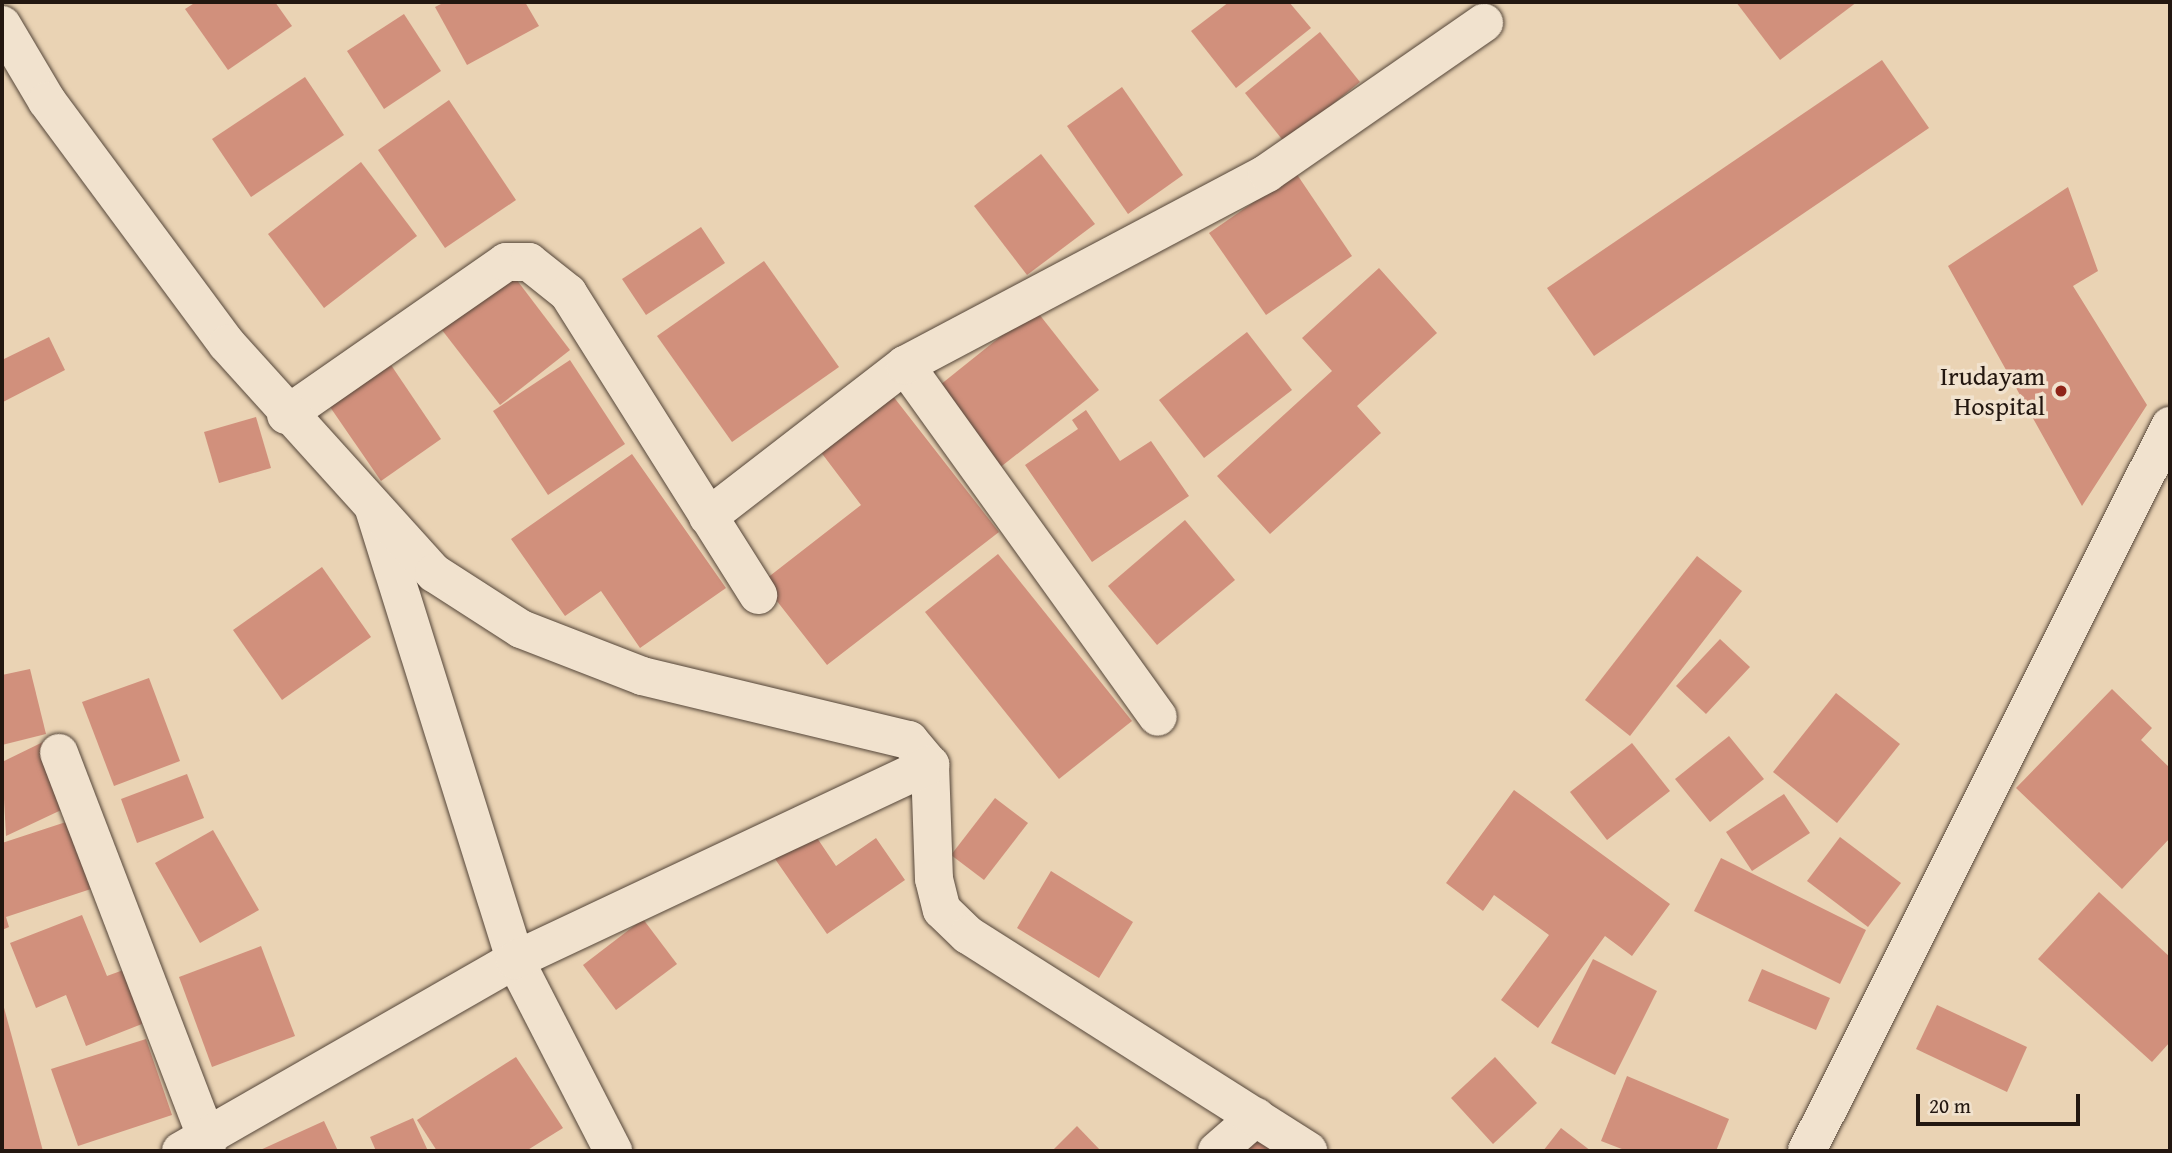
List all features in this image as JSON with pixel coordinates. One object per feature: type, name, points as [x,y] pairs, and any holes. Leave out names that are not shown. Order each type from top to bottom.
[{"type":"street","points":[[708,517],[905,365],[1267,173],[1484,23]]},
{"type":"street","points":[[2,25],[47,102],[286,415],[434,573],[521,629],[642,676],[909,740],[930,765],[934,879],[942,910],[968,935],[1308,1151]]},
{"type":"street","points":[[286,415],[518,259],[556,277],[568,293],[758,595]]},
{"type":"street","points":[[905,365],[1158,716]]},
{"type":"street","points":[[1807,1151],[2170,426]]},
{"type":"street","points":[[374,509],[515,960],[613,1151]]},
{"type":"street","points":[[59,753],[194,1146],[515,960],[930,765]]},
{"type":"street","points":[[1217,1151],[1256,1117]]},
{"type":"building","points":[[196,2],[275,2],[292,26],[228,70],[185,9]]},
{"type":"building","points":[[445,2],[525,2],[539,26],[467,65],[435,7]]},
{"type":"building","points":[[1229,2],[1289,2],[1311,28],[1236,88],[1191,31]]},
{"type":"building","points":[[1736,2],[1857,2],[1780,60]]},
{"type":"building","points":[[404,14],[441,71],[384,109],[347,51]]},
{"type":"building","points":[[1320,32],[1360,82],[1285,143],[1245,93]]},
{"type":"building","points":[[1882,60],[1929,128],[1594,356],[1547,288]]},
{"type":"building","points":[[305,77],[344,135],[251,197],[212,139]]},
{"type":"building","points":[[1122,87],[1183,175],[1128,214],[1067,126]]},
{"type":"building","points":[[449,100],[516,200],[445,248],[378,150]]},
{"type":"building","points":[[1041,154],[1095,224],[1027,275],[974,206]]},
{"type":"building","points":[[361,162],[417,236],[324,308],[268,234]]},
{"type":"building","points":[[1296,173],[1352,256],[1266,315],[1209,233]]},
{"type":"building","points":[[2068,187],[2098,271],[2073,286],[2147,405],[2082,506],[1948,266]]},
{"type":"building","points":[[701,227],[725,263],[646,315],[622,279]]},
{"type":"building","points":[[764,261],[839,367],[732,442],[657,336]]},
{"type":"building","points":[[1379,268],[1437,333],[1357,406],[1381,433],[1270,534],[1217,476],[1332,371],[1302,338]]},
{"type":"building","points":[[513,275],[570,350],[500,405],[442,330]]},
{"type":"building","points":[[1035,309],[1099,390],[998,469],[935,389]]},
{"type":"building","points":[[1247,332],[1292,390],[1204,458],[1159,400]]},
{"type":"building","points":[[49,337],[65,370],[3,402],[2,360]]},
{"type":"building","points":[[570,360],[625,444],[548,495],[493,411]]},
{"type":"building","points":[[389,362],[441,439],[381,481],[328,404]]},
{"type":"building","points":[[889,391],[999,532],[827,665],[762,582],[861,505],[817,447]]},
{"type":"building","points":[[1086,410],[1120,461],[1151,441],[1189,496],[1092,562],[1025,465],[1078,429],[1072,420]]},
{"type":"building","points":[[256,417],[271,468],[219,483],[204,432]]},
{"type":"building","points":[[632,454],[726,588],[640,648],[601,591],[565,616],[511,539]]},
{"type":"building","points":[[1185,520],[1235,580],[1157,645],[1108,586]]},
{"type":"building","points":[[998,554],[1132,721],[1059,779],[925,612]]},
{"type":"building","points":[[1697,556],[1742,591],[1630,736],[1585,700]]},
{"type":"building","points":[[322,567],[371,637],[282,700],[233,630]]},
{"type":"building","points":[[1720,639],[1750,667],[1706,714],[1676,686]]},
{"type":"building","points":[[30,669],[46,734],[2,745],[2,675]]},
{"type":"building","points":[[149,678],[180,761],[114,786],[82,702]]},
{"type":"building","points":[[2112,689],[2152,728],[2141,740],[2170,768],[2170,838],[2122,889],[2016,788]]},
{"type":"building","points":[[1836,693],[1900,744],[1837,823],[1773,772]]},
{"type":"building","points":[[1729,736],[1764,779],[1710,822],[1675,779]]},
{"type":"building","points":[[43,742],[74,804],[6,836],[2,762]]},
{"type":"building","points":[[1632,743],[1670,791],[1607,840],[1570,792]]},
{"type":"building","points":[[187,774],[204,818],[137,843],[121,799]]},
{"type":"building","points":[[1514,790],[1670,904],[1632,956],[1605,936],[1538,1028],[1501,1000],[1549,935],[1494,895],[1483,911],[1446,883]]},
{"type":"building","points":[[1784,794],[1810,833],[1752,871],[1726,832]]},
{"type":"building","points":[[995,798],[1028,823],[984,880],[951,855]]},
{"type":"building","points":[[72,820],[94,888],[6,917],[9,927],[2,930],[2,843]]},
{"type":"building","points":[[811,829],[836,866],[876,838],[905,880],[827,934],[773,856]]},
{"type":"building","points":[[213,830],[259,910],[200,943],[155,863]]},
{"type":"building","points":[[1840,837],[1901,883],[1868,927],[1807,881]]},
{"type":"building","points":[[1721,858],[1866,930],[1840,984],[1694,911]]},
{"type":"building","points":[[1051,871],[1133,922],[1099,978],[1017,928]]},
{"type":"building","points":[[2099,892],[2170,957],[2170,1042],[2152,1062],[2038,959]]},
{"type":"building","points":[[82,915],[107,976],[126,969],[147,1022],[86,1046],[66,995],[36,1008],[10,943]]},
{"type":"building","points":[[643,919],[677,964],[616,1010],[583,965]]},
{"type":"building","points":[[261,946],[295,1036],[212,1067],[179,977]]},
{"type":"building","points":[[1593,959],[1657,991],[1615,1075],[1551,1043]]},
{"type":"building","points":[[1762,969],[1830,998],[1816,1030],[1748,1001]]},
{"type":"building","points":[[3,1004],[43,1151],[2,1151]]},
{"type":"building","points":[[1937,1005],[2027,1047],[2007,1092],[1916,1049]]},
{"type":"building","points":[[146,1039],[172,1115],[78,1146],[51,1069]]},
{"type":"building","points":[[516,1057],[563,1128],[526,1151],[437,1151],[417,1120]]},
{"type":"building","points":[[1495,1057],[1537,1103],[1493,1144],[1451,1098]]},
{"type":"building","points":[[1627,1076],[1729,1119],[1716,1151],[1627,1151],[1601,1141]]},
{"type":"building","points":[[413,1118],[428,1151],[376,1151],[370,1137]]},
{"type":"building","points":[[324,1121],[338,1151],[258,1151]]},
{"type":"building","points":[[1077,1126],[1101,1151],[1052,1151]]},
{"type":"building","points":[[1561,1128],[1591,1151],[1543,1151]]},
{"type":"building","points":[[1257,1132],[1275,1151],[1237,1151]]},
{"type":"place","name":"Irudayam Hospital","points":[[2061,391]]}]
